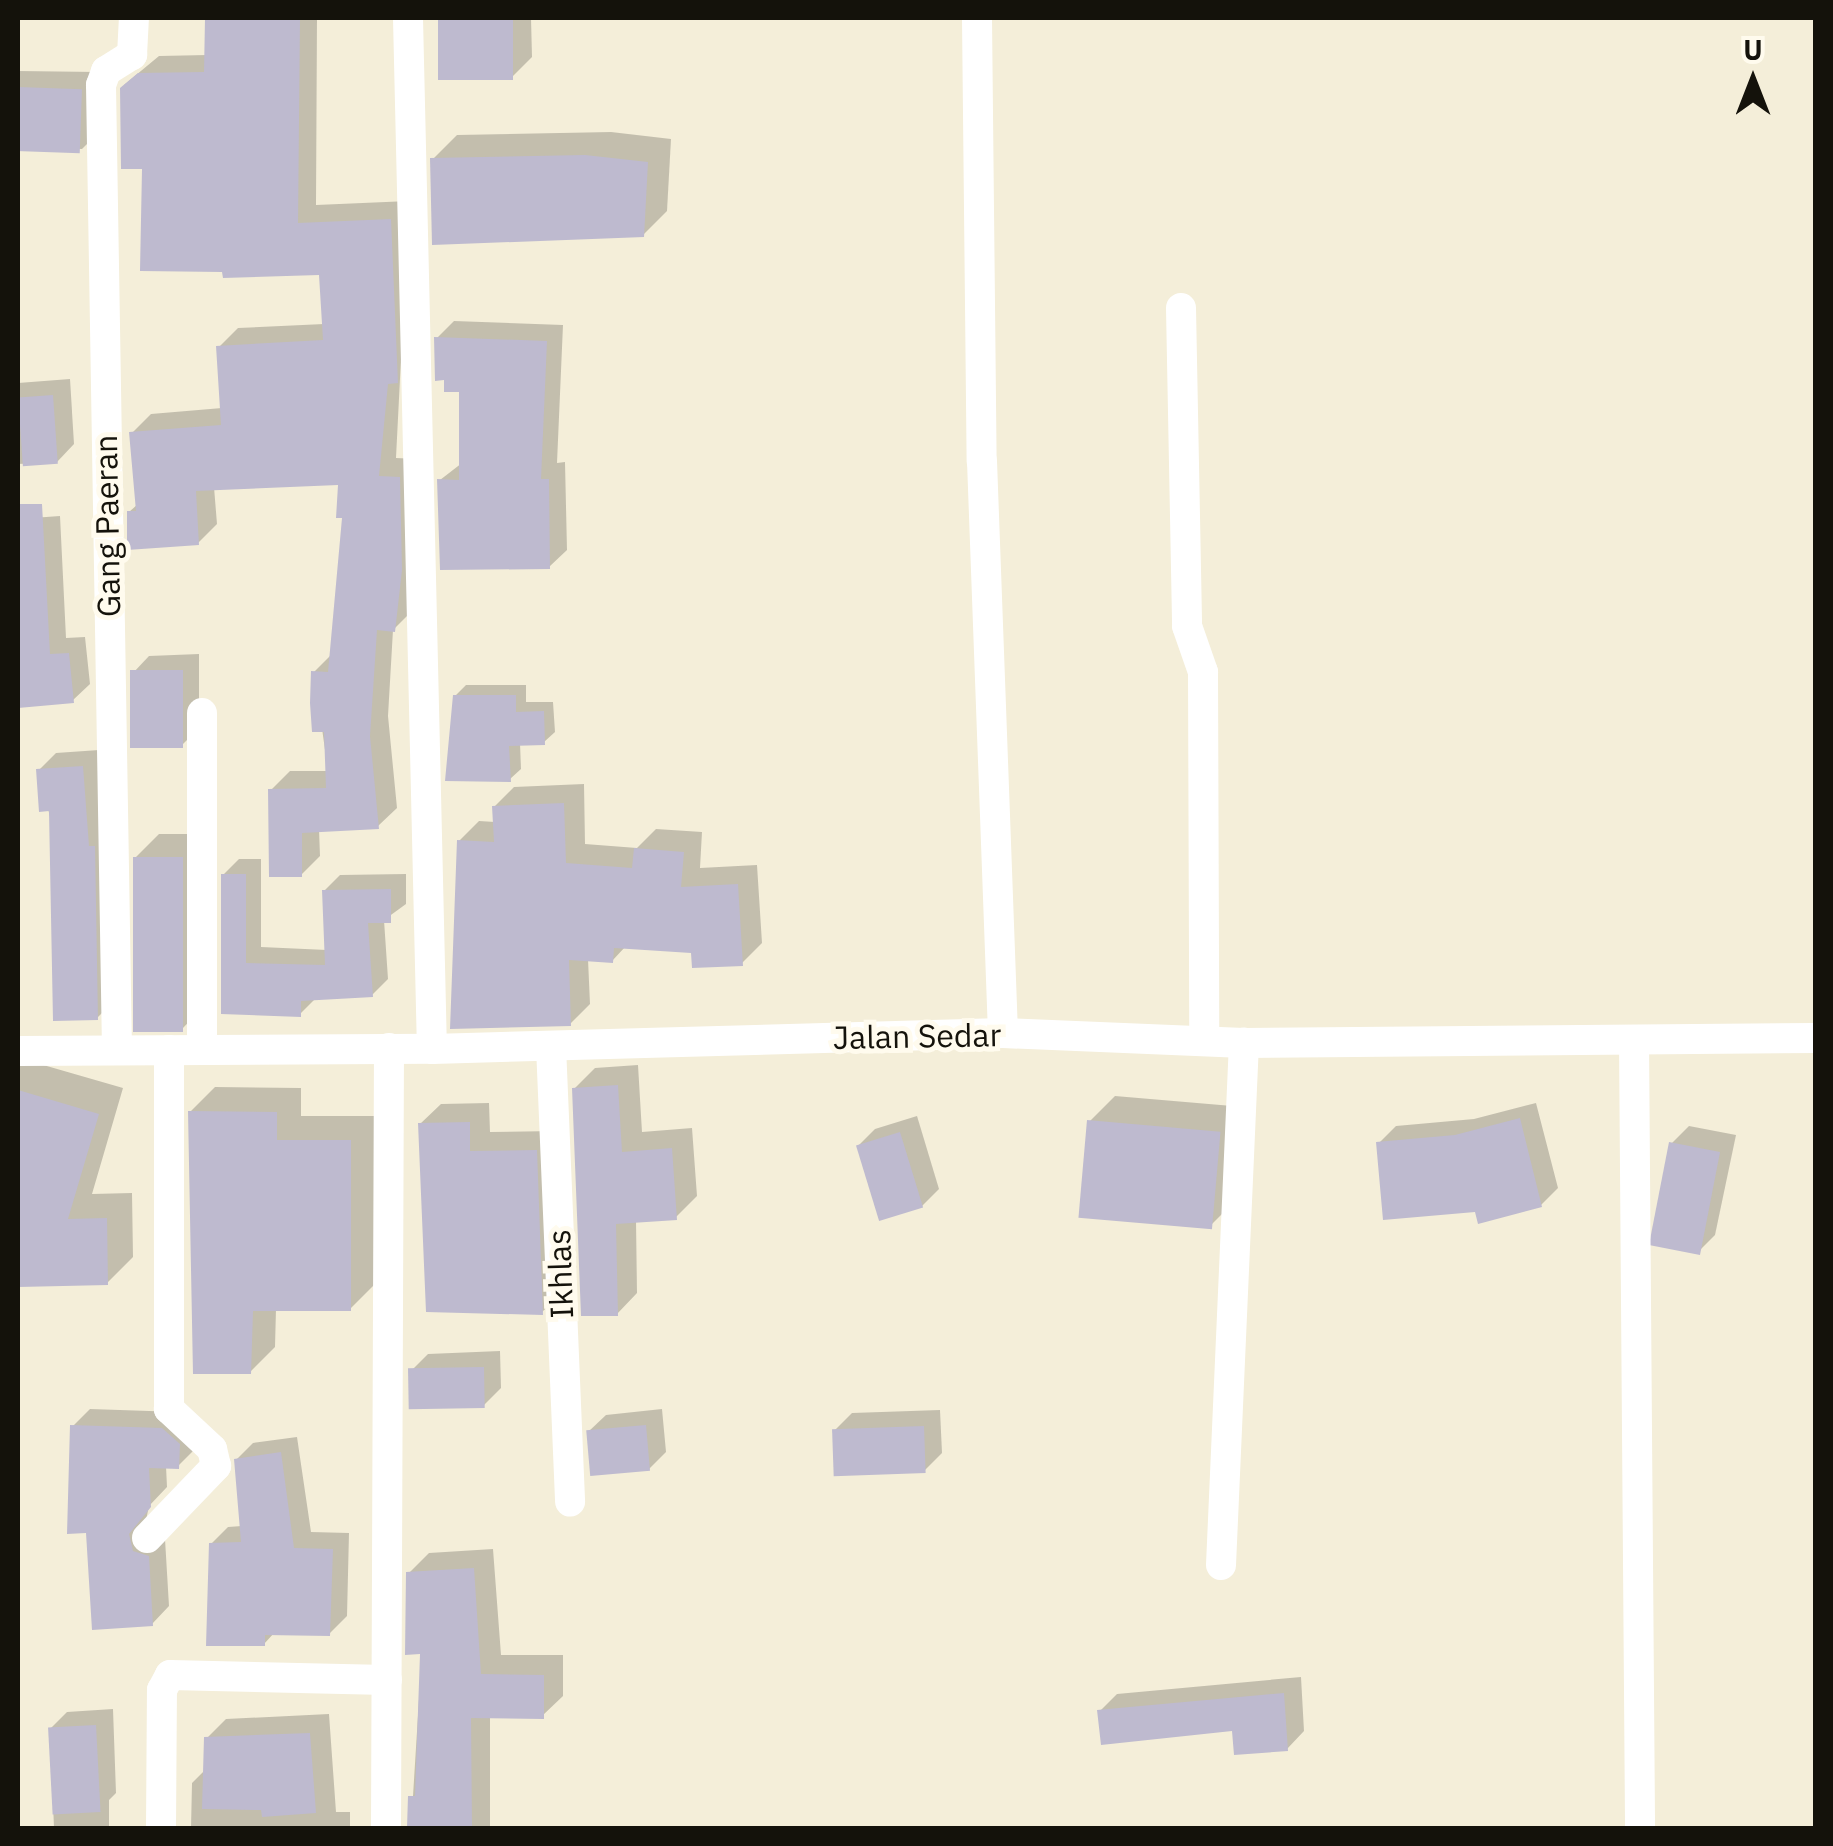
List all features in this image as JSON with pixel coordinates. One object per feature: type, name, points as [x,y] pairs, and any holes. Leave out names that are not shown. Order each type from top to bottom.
[{"type":"street","name":"Gang Paeran","points":[[117,1050],[102,84],[106,71],[132,55],[134,18]]},
{"type":"street","points":[[408,18],[432,1049]]},
{"type":"street","points":[[977,18],[983,481],[1003,1033]]},
{"type":"street","points":[[1181,308],[1187,626],[1203,672],[1204,1040]]},
{"type":"street","points":[[202,713],[202,1050]]},
{"type":"street","name":"Jalan Sedar","points":[[18,1052],[432,1049],[1003,1033],[1244,1043],[1816,1038]]},
{"type":"street","points":[[1634,1040],[1640,1828]]},
{"type":"street","points":[[1221,1566],[1244,1043]]},
{"type":"street","name":"Ikhlas","points":[[551,1046],[570,1502]]},
{"type":"street","points":[[386,1828],[390,1048]]},
{"type":"street","points":[[147,1538],[216,1466],[212,1449],[169,1409],[169,1050]]},
{"type":"street","points":[[160,1828],[162,1690],[170,1675],[387,1680]]},
{"type":"building","points":[[205,18],[300,18],[298,223],[391,219],[398,383],[388,384],[379,476],[400,477],[402,570],[395,632],[377,630],[370,736],[379,829],[302,833],[302,877],[269,877],[268,789],[326,788],[324,732],[312,732],[311,671],[328,672],[342,518],[336,518],[338,485],[196,491],[199,545],[127,550],[127,511],[136,511],[129,432],[221,425],[216,346],[323,340],[319,275],[223,278],[222,272],[140,271],[142,169],[121,169],[120,88],[138,73],[204,72]]},
{"type":"building","points":[[438,18],[513,18],[513,80],[438,80]]},
{"type":"building","points":[[18,87],[82,89],[80,153],[18,151]]},
{"type":"building","points":[[585,155],[648,162],[644,237],[432,245],[430,158]]},
{"type":"building","points":[[434,337],[547,341],[541,479],[549,479],[550,569],[440,570],[437,479],[459,480],[459,392],[444,392],[444,380],[435,381]]},
{"type":"building","points":[[53,395],[58,464],[23,466],[18,397]]},
{"type":"building","points":[[18,504],[42,504],[50,654],[69,653],[74,703],[18,708]]},
{"type":"building","points":[[130,670],[183,670],[183,748],[130,748]]},
{"type":"building","points":[[453,695],[516,695],[516,712],[544,711],[545,745],[509,746],[511,782],[445,781]]},
{"type":"building","points":[[83,766],[89,846],[95,846],[98,1020],[53,1021],[49,811],[39,812],[36,769]]},
{"type":"building","points":[[564,803],[566,863],[632,868],[634,848],[684,852],[681,887],[738,884],[743,966],[692,968],[691,953],[614,948],[613,963],[569,960],[571,1026],[450,1029],[457,840],[494,842],[492,806]]},
{"type":"building","points":[[133,857],[183,857],[183,1032],[133,1032]]},
{"type":"building","points":[[221,874],[246,874],[246,963],[325,965],[322,890],[391,889],[391,923],[368,923],[373,997],[301,1001],[301,1017],[221,1014]]},
{"type":"building","points":[[618,1085],[622,1152],[672,1148],[677,1220],[616,1224],[618,1316],[581,1316],[572,1088]]},
{"type":"building","points":[[18,1090],[99,1114],[68,1219],[107,1218],[108,1285],[18,1287]]},
{"type":"building","points":[[188,1111],[277,1112],[277,1140],[351,1140],[351,1311],[253,1311],[251,1374],[193,1374]]},
{"type":"building","points":[[1520,1118],[1542,1207],[1478,1224],[1475,1212],[1383,1220],[1376,1142],[1455,1135]]},
{"type":"building","points":[[1087,1120],[1220,1132],[1212,1229],[1078,1218]]},
{"type":"building","points":[[470,1122],[470,1151],[537,1150],[543,1315],[426,1312],[418,1123]]},
{"type":"building","points":[[900,1132],[923,1208],[879,1221],[856,1145]]},
{"type":"building","points":[[1669,1142],[1720,1152],[1700,1255],[1649,1245]]},
{"type":"building","points":[[484,1367],[485,1408],[409,1409],[408,1368]]},
{"type":"building","points":[[70,1425],[162,1428],[180,1444],[179,1469],[149,1468],[151,1507],[129,1534],[133,1551],[149,1556],[153,1626],[92,1630],[86,1533],[67,1534]]},
{"type":"building","points":[[646,1425],[650,1471],[590,1476],[586,1430]]},
{"type":"building","points":[[924,1426],[926,1473],[834,1476],[832,1429]]},
{"type":"building","points":[[281,1452],[294,1548],[333,1549],[330,1636],[265,1635],[265,1646],[206,1646],[209,1543],[241,1542],[234,1459]]},
{"type":"building","points":[[474,1568],[481,1674],[544,1675],[544,1719],[471,1718],[472,1828],[407,1828],[408,1796],[415,1796],[420,1654],[405,1655],[406,1572]]},
{"type":"building","points":[[1284,1693],[1288,1751],[1234,1755],[1232,1731],[1101,1745],[1097,1710]]},
{"type":"building","points":[[96,1725],[101,1812],[53,1814],[48,1728]]},
{"type":"building","points":[[310,1733],[316,1813],[262,1817],[261,1810],[202,1809],[204,1737]]}]
